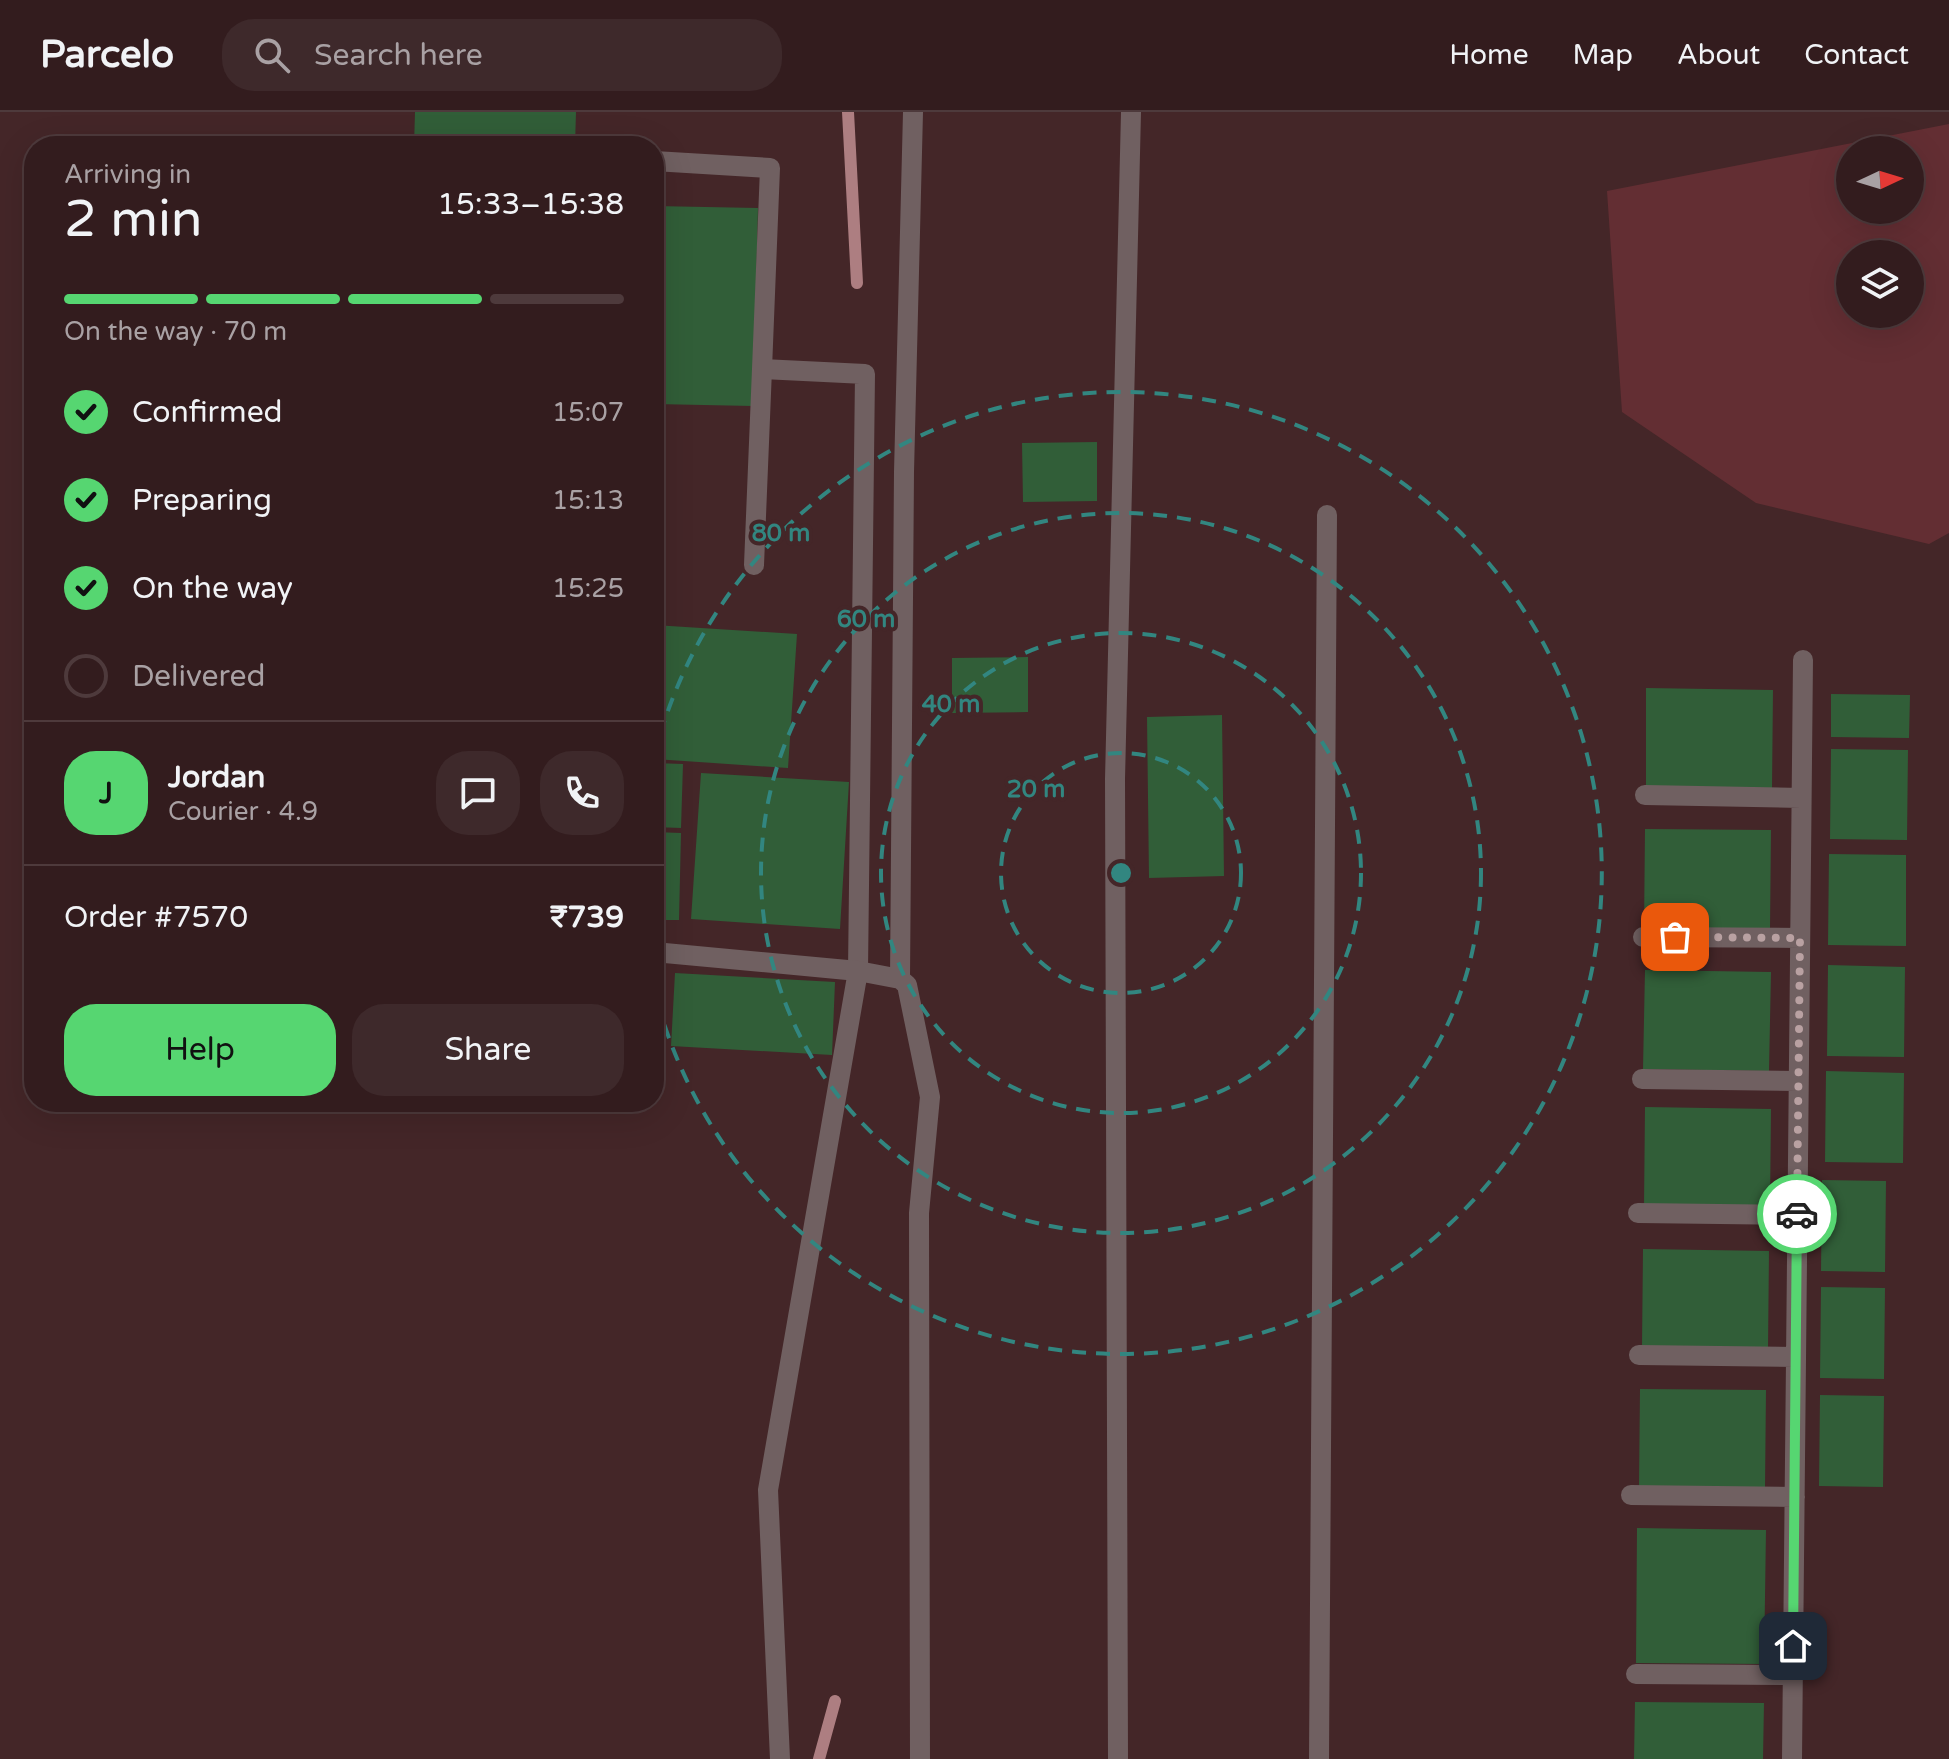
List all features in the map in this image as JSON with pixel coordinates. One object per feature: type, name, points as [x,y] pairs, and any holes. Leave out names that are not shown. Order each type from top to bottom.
[{"type":"street","points":[[900,979],[904,472],[913,112]]},
{"type":"street","points":[[1118,1759],[1115,779],[1131,112]]},
{"type":"street","points":[[664,162],[770,168],[754,565]]},
{"type":"street","points":[[762,369],[865,374],[858,971],[768,1490],[780,1759]]},
{"type":"street","points":[[1319,1759],[1327,515]]},
{"type":"street","points":[[1792,1759],[1803,660]]},
{"type":"street","points":[[1645,795],[1801,798]]},
{"type":"street","points":[[1643,937],[1800,938]]},
{"type":"street","points":[[664,953],[858,971],[900,979],[907,985],[930,1097],[919,1213],[920,1759]]},
{"type":"street","points":[[1642,1079],[1798,1081]]},
{"type":"street","points":[[1638,1213],[1797,1215]]},
{"type":"street","points":[[1639,1355],[1796,1357]]},
{"type":"street","points":[[1631,1495],[1795,1497]]},
{"type":"street","points":[[1636,1674],[1793,1675]]},
{"type":"shaded area","points":[[1949,124],[1949,533],[1929,544],[1756,503],[1622,412],[1607,191],[1836,146],[1836,224],[1924,224],[1924,136],[1888,136]]},
{"type":"building","points":[[415,112],[576,112],[575,136],[414,136]]},
{"type":"building","points":[[664,206],[758,208],[753,406],[664,404]]},
{"type":"building","points":[[1097,442],[1097,501],[1023,502],[1022,443]]},
{"type":"building","points":[[664,626],[797,634],[788,768],[664,760]]},
{"type":"building","points":[[1028,657],[1028,712],[952,713],[952,658]]},
{"type":"building","points":[[1646,688],[1773,690],[1772,788],[1646,787]]},
{"type":"building","points":[[1831,694],[1910,695],[1909,738],[1831,737]]},
{"type":"building","points":[[1222,715],[1224,876],[1149,878],[1147,717]]},
{"type":"building","points":[[1831,749],[1908,750],[1907,840],[1830,839]]},
{"type":"building","points":[[664,763],[683,764],[681,828],[664,827]]},
{"type":"building","points":[[701,773],[849,782],[840,929],[691,919]]},
{"type":"building","points":[[1645,829],[1771,830],[1770,929],[1644,928]]},
{"type":"building","points":[[664,832],[681,833],[679,920],[664,920]]},
{"type":"building","points":[[1829,854],[1906,855],[1906,946],[1828,945]]},
{"type":"building","points":[[1828,965],[1905,967],[1904,1057],[1827,1056]]},
{"type":"building","points":[[1645,970],[1771,972],[1769,1071],[1643,1069]]},
{"type":"building","points":[[675,973],[835,982],[832,1055],[671,1046]]},
{"type":"building","points":[[1826,1071],[1904,1073],[1903,1163],[1825,1162]]},
{"type":"building","points":[[1645,1107],[1771,1109],[1770,1207],[1644,1206]]},
{"type":"building","points":[[1822,1180],[1886,1181],[1885,1272],[1821,1271]]},
{"type":"building","points":[[1643,1249],[1769,1251],[1768,1350],[1642,1348]]},
{"type":"building","points":[[1821,1287],[1885,1288],[1884,1379],[1820,1378]]},
{"type":"building","points":[[1640,1389],[1766,1390],[1765,1488],[1639,1487]]},
{"type":"building","points":[[1820,1395],[1884,1396],[1883,1487],[1819,1486]]},
{"type":"building","points":[[1637,1528],[1766,1530],[1764,1664],[1636,1663]]},
{"type":"building","points":[[1635,1702],[1764,1703],[1763,1759],[1634,1759]]},
{"type":"waterway","points":[[848,112],[857,283]]},
{"type":"waterway","points":[[819,1759],[835,1701]]},
{"type":"way so far","points":[[1675,937],[1800,938],[1797,1214]]},
{"type":"route","points":[[1793,1646],[1797,1214]]}]
